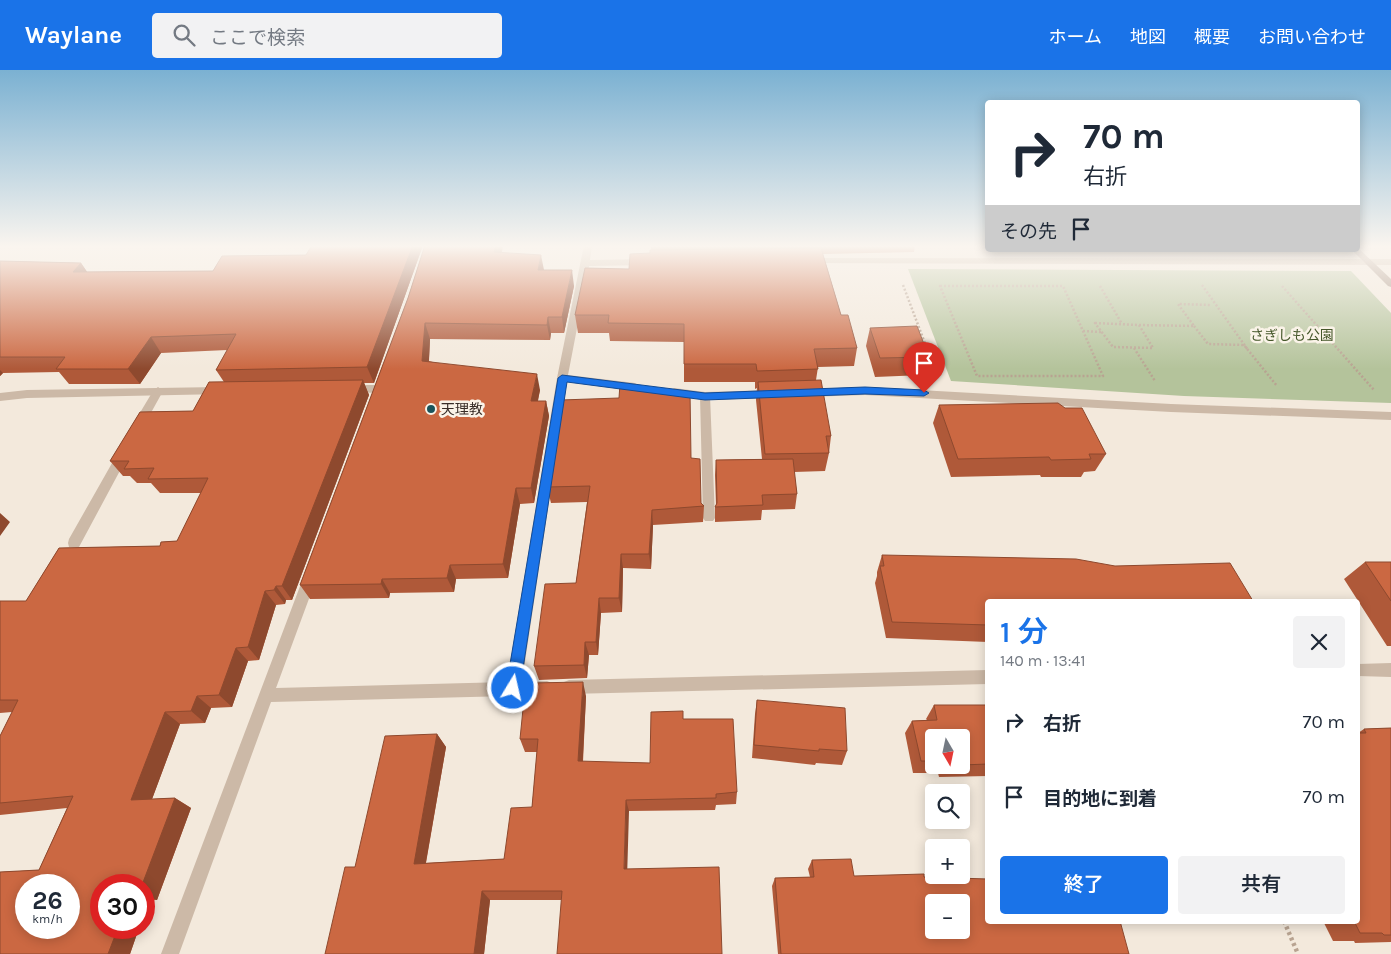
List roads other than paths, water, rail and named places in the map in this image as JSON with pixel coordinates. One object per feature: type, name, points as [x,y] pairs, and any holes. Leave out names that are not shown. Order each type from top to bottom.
[{"type":"street","points":[[513,688],[562,378],[581,286]]},
{"type":"street","points":[[562,378],[648,389]]},
{"type":"street","points":[[340,389],[381,384],[372,406]]},
{"type":"street","points":[[0,397],[27,394],[235,390]]},
{"type":"street","points":[[74,543],[158,391]]},
{"type":"street","points":[[667,391],[705,396],[865,391],[1171,408],[1391,416]]},
{"type":"street","points":[[705,396],[709,518]]},
{"type":"street","points":[[170,954],[313,568]]},
{"type":"street","points":[[1360,670],[1391,670]]},
{"type":"street","points":[[267,695],[985,677]]},
{"type":"place","name":"天理教","points":[[431,409]]},
{"type":"park label","name":"さぎしも公園","points":[[1292,335]]}]
